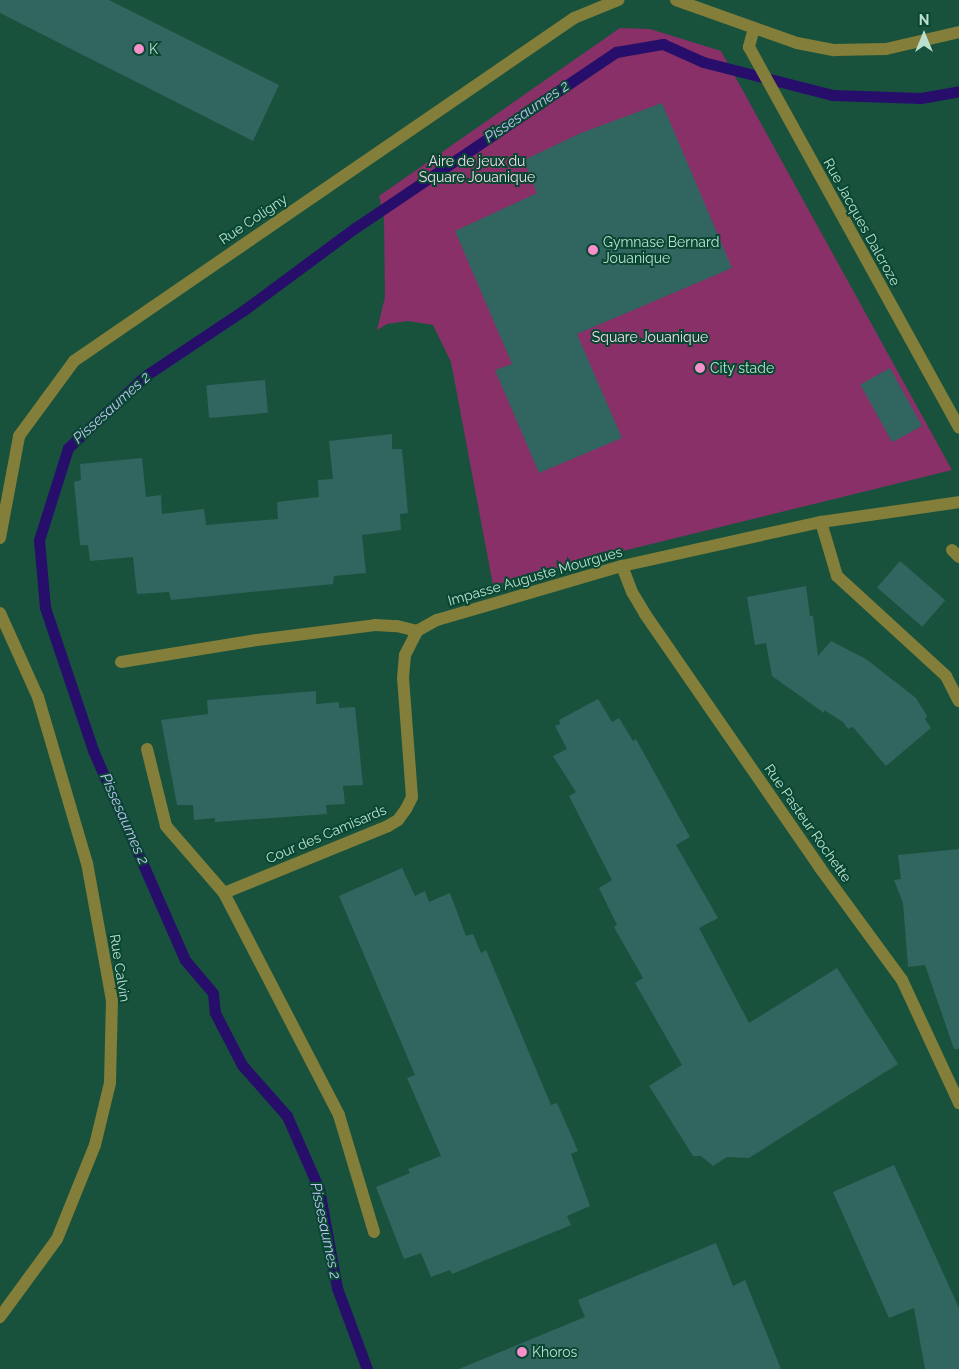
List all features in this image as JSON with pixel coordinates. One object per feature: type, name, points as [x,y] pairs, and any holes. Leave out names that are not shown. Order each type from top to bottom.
[{"type":"street","name":"Rue Coligny","points":[[0,538],[19,436],[74,360],[574,18],[618,0]]},
{"type":"street","points":[[676,0],[798,43],[850,50],[886,49],[959,32]]},
{"type":"street","name":"Rue Jacques Dalcroze","points":[[754,28],[749,47],[959,428]]},
{"type":"street","name":"Impasse Auguste Mourgues","points":[[416,631],[437,620],[622,566],[821,522],[959,502]]},
{"type":"street","points":[[821,522],[837,576],[946,676],[959,701]]},
{"type":"street","name":"Rue Pasteur Rochette","points":[[622,566],[632,592],[645,614],[820,868],[902,980],[959,1103]]},
{"type":"street","name":"Rue Calvin","points":[[0,613],[38,697],[87,863],[112,1000],[110,1083],[95,1145],[57,1239],[0,1317]]},
{"type":"street","points":[[121,662],[257,640],[375,625],[397,626],[416,631]]},
{"type":"street","name":"Cour des Camisards","points":[[224,894],[388,826],[398,820],[412,797],[403,678],[405,655],[416,631]]},
{"type":"street","points":[[148,749],[166,826],[224,894],[339,1114],[374,1232]]},
{"type":"green space","name":"Square Jouanique","points":[[620,28],[650,29],[721,51],[952,470],[582,561],[493,585],[451,362],[433,325],[408,321],[387,324],[377,330],[385,297],[384,217],[379,196]]},
{"type":"building","name":"K","points":[[0,0],[109,0],[279,85],[253,141],[0,13]]},
{"type":"building","name":"Gymnase Bernard Jouanique","points":[[662,103],[732,268],[577,334],[622,438],[539,473],[495,370],[512,364],[455,231],[537,193],[524,160],[581,133]]},
{"type":"building","points":[[890,368],[922,426],[892,442],[860,384]]},
{"type":"building","points":[[265,380],[268,413],[209,418],[206,385]]},
{"type":"building","points":[[392,434],[392,449],[402,449],[408,513],[400,514],[401,530],[362,535],[366,573],[334,576],[333,584],[171,600],[169,592],[137,594],[133,557],[90,561],[88,545],[80,545],[74,482],[81,480],[80,464],[142,458],[146,497],[161,495],[162,514],[204,509],[206,525],[278,519],[277,502],[319,497],[318,480],[333,479],[329,441]]},
{"type":"building","points":[[900,561],[945,600],[922,627],[877,587]]},
{"type":"building","points":[[806,586],[810,616],[813,616],[818,656],[831,641],[866,659],[916,698],[927,716],[925,719],[931,728],[886,766],[853,727],[848,729],[843,722],[824,710],[824,713],[772,676],[766,643],[755,645],[747,597]]},
{"type":"building","points":[[316,691],[316,704],[339,702],[339,708],[355,707],[363,785],[343,786],[345,804],[326,805],[327,814],[215,822],[215,818],[194,820],[193,805],[177,805],[161,720],[208,714],[207,700]]},
{"type":"building","points":[[598,699],[612,722],[619,718],[633,741],[636,739],[690,837],[676,845],[718,918],[699,928],[749,1023],[837,968],[898,1064],[749,1158],[727,1157],[713,1166],[701,1156],[693,1156],[649,1086],[682,1065],[635,983],[643,978],[614,927],[617,925],[599,888],[612,880],[569,796],[576,792],[553,756],[567,749],[555,726],[560,724],[559,720]]},
{"type":"building","points":[[959,849],[959,1049],[954,1049],[925,965],[908,967],[903,903],[894,880],[901,879],[898,855]]},
{"type":"building","points":[[402,868],[415,896],[425,891],[429,902],[450,893],[466,936],[473,934],[481,953],[486,950],[551,1105],[557,1103],[578,1151],[571,1154],[590,1206],[567,1216],[571,1225],[452,1274],[450,1270],[431,1277],[421,1253],[404,1259],[376,1187],[410,1173],[408,1169],[441,1156],[407,1078],[415,1075],[339,896]]},
{"type":"building","points":[[894,1165],[959,1308],[959,1369],[925,1369],[914,1308],[889,1318],[833,1192]]},
{"type":"building","points":[[716,1243],[733,1286],[745,1280],[781,1369],[459,1369],[585,1317],[578,1300]]},
{"type":"waterway","name":"Pissesaumes 2","points":[[367,1369],[337,1288],[319,1189],[287,1116],[242,1065],[215,1013],[213,993],[185,960],[93,750],[45,607],[39,540],[68,448],[145,376],[244,310],[355,228],[616,52],[663,44],[703,62],[832,95],[921,98],[959,91]]},
{"type":"place","name":"K","points":[[139,49]]},
{"type":"place","name":"Gymnase Bernard Jouanique","points":[[593,250]]},
{"type":"place","name":"City stade","points":[[700,368]]},
{"type":"place","name":"Khoros","points":[[522,1352]]},
{"type":"park label","name":"Aire de jeux du Square Jouanique","points":[[477,170]]}]
